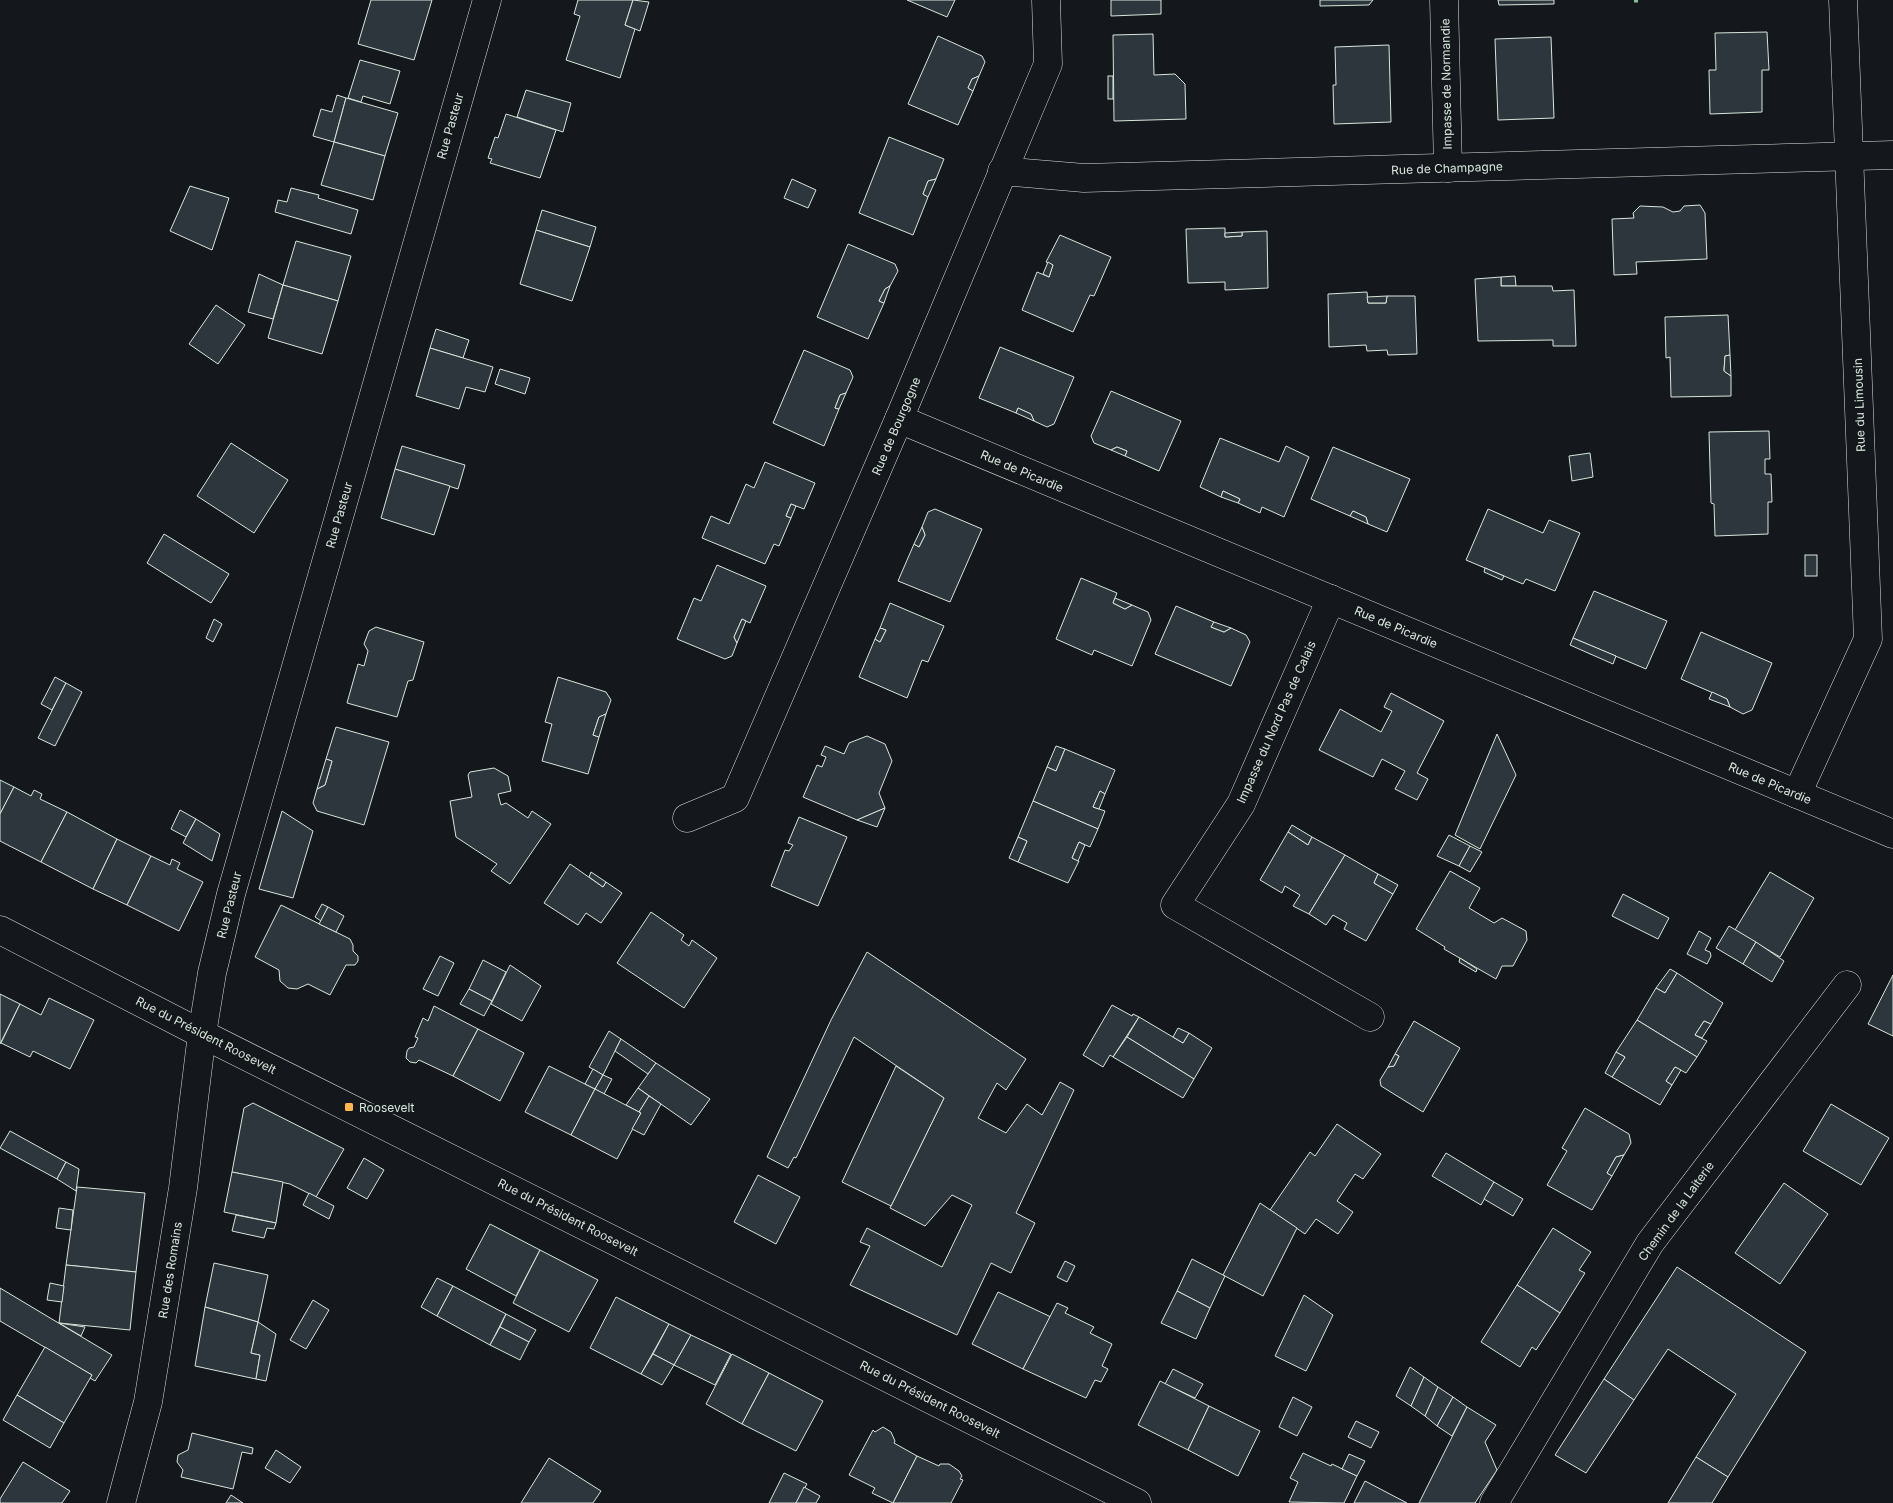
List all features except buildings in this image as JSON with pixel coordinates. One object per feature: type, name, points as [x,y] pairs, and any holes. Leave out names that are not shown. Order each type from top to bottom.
[{"type":"street","name":"Rue Pasteur","points":[[202,1034],[212,973],[231,894],[487,0]]},
{"type":"street","name":"Rue de Bourgogne","points":[[687,818],[735,798],[899,419],[1048,64],[1046,0]]},
{"type":"street","name":"Impasse de Normandie","points":[[1444,0],[1448,168]]},
{"type":"street","name":"Rue du Limousin","points":[[1797,794],[1868,639],[1843,0]]},
{"type":"street","name":"Rue de Champagne","points":[[1002,171],[1084,178],[1893,154]]},
{"type":"street","name":"Rue de Picardie","points":[[899,419],[1893,834]]},
{"type":"street","name":"Impasse du Nord Pas de Calais","points":[[1330,599],[1240,804],[1176,905],[1370,1017]]},
{"type":"street","name":"Rue du Président Roosevelt","points":[[0,930],[202,1034],[1137,1503]]},
{"type":"street","name":"Chemin de la Laiterie","points":[[1494,1503],[1650,1244],[1846,985]]},
{"type":"street","name":"Rue des Romains","points":[[121,1503],[148,1402],[183,1188],[202,1034]]},
{"type":"place","name":"Roosevelt","points":[[349,1107]]}]
